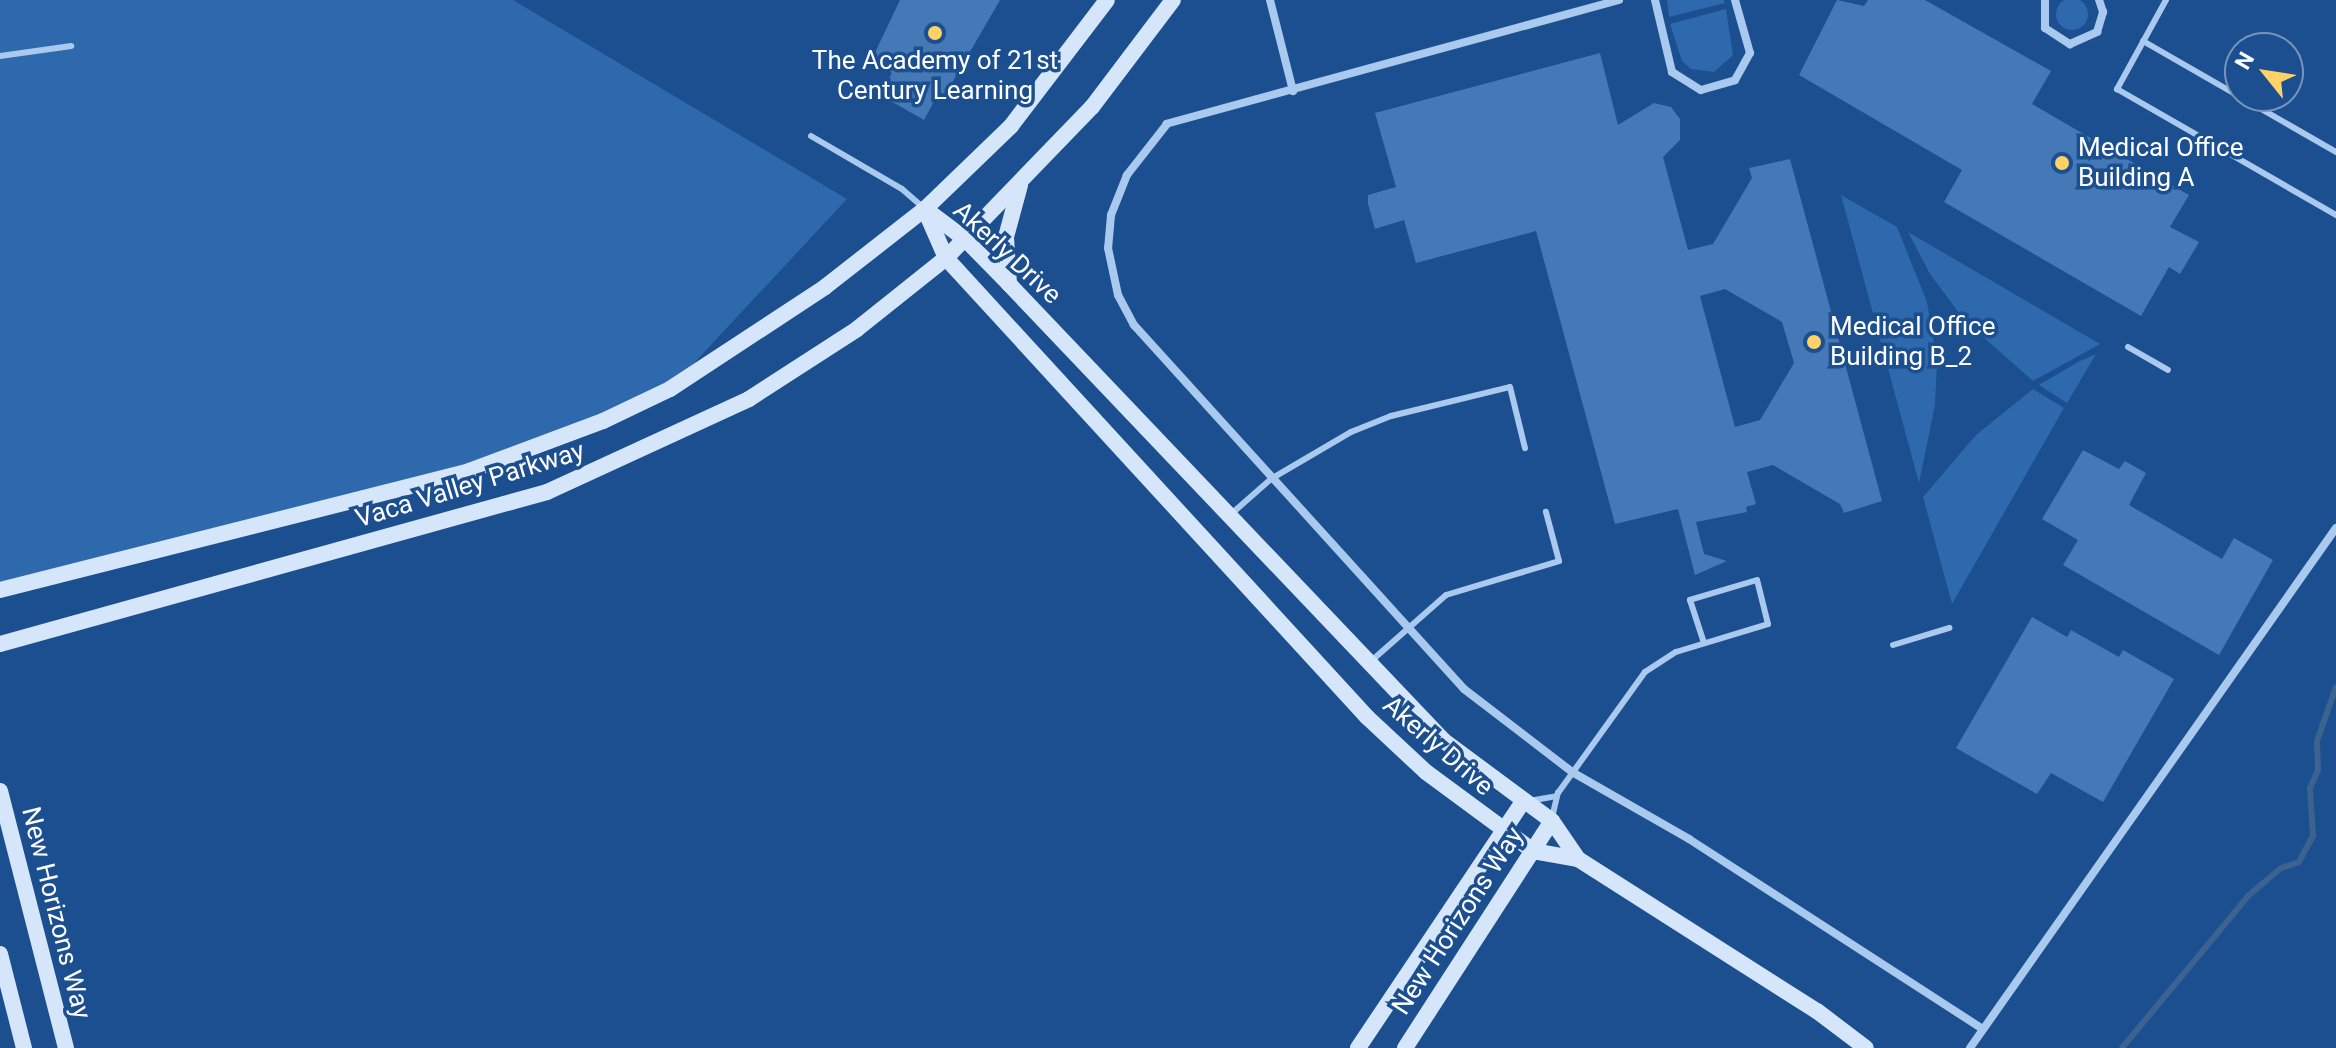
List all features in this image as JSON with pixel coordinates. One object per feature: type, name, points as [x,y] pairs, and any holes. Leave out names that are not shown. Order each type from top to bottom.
[{"type":"street","name":"Vaca Valley Parkway","points":[[0,590],[469,471],[603,421],[731,354],[925,209],[1011,126],[1107,0]]},
{"type":"street","name":"Vaca Valley Parkway","points":[[0,644],[547,492],[609,467],[760,391],[857,329],[946,258],[1020,185],[1092,107],[1173,0]]},
{"type":"street","points":[[1270,0],[1293,91]]},
{"type":"street","points":[[1619,0],[1167,124],[1127,175],[1111,215],[1108,248],[1118,295],[1134,325],[1464,689],[1572,772],[1689,839],[1983,1029]]},
{"type":"street","points":[[1655,0],[1672,72],[1701,90],[1735,80],[1750,53],[1735,0]]},
{"type":"street","points":[[2045,0],[2045,28],[2070,44],[2097,32],[2103,12],[2099,0]]},
{"type":"street","points":[[1009,284],[1006,237],[1020,185]]},
{"type":"street","name":"Akerly Drive","points":[[925,209],[965,239],[1009,284],[1230,515],[1367,665],[1444,741],[1522,803],[1552,821],[1578,859],[1866,1048]]},
{"type":"street","name":"Akerly Drive","points":[[925,209],[946,258],[1367,717],[1426,772],[1503,831],[1533,851],[1578,859]]},
{"type":"street","points":[[1970,1048],[2336,528]]},
{"type":"street","name":"New Horizons Way","points":[[0,791],[66,1048]]},
{"type":"street","name":"New Horizons Way","points":[[1358,1048],[1522,803]]},
{"type":"street","name":"New Horizons Way","points":[[1405,1048],[1552,821]]},
{"type":"street","points":[[0,954],[24,1048]]},
{"type":"lane","points":[[2166,0],[2117,89],[2336,215]]},
{"type":"lane","points":[[2143,41],[2336,152]]},
{"type":"lane","points":[[0,56],[71,46]]},
{"type":"lane","points":[[811,136],[902,189],[925,209]]},
{"type":"lane","points":[[2128,347],[2168,370]]},
{"type":"lane","points":[[1230,515],[1271,479],[1314,450],[1391,416],[1510,387],[1525,448]]},
{"type":"lane","points":[[1367,665],[1406,627],[1446,595],[1559,561],[1546,512]]},
{"type":"lane","points":[[1552,821],[1557,796],[1645,672],[1676,652],[1768,624],[1757,580],[1690,600],[1704,643]]},
{"type":"lane","points":[[1893,645],[1949,628]]},
{"type":"lane","points":[[1522,803],[1557,796]]},
{"type":"shaded area","points":[[2072,-2],[2083,3],[2088,14],[2083,25],[2072,30],[2061,25],[2056,14],[2061,3]]},
{"type":"shaded area","points":[[0,0],[513,0],[847,199],[670,389],[469,471],[0,590]]},
{"type":"shaded area","points":[[1667,0],[1724,0],[1725,3],[1669,17]]},
{"type":"shaded area","points":[[1726,9],[1733,55],[1714,72],[1691,69],[1682,61],[1670,24]]},
{"type":"shaded area","points":[[1841,195],[1897,227],[1927,302],[1937,362],[1935,405],[1919,483]]},
{"type":"shaded area","points":[[1908,232],[2100,344],[2033,381],[1965,321],[1930,274]]},
{"type":"shaded area","points":[[2096,354],[2067,403],[2039,385],[2078,362]]},
{"type":"shaded area","points":[[2033,389],[2064,408],[1952,604],[1923,497],[1976,435]]},
{"type":"building","points":[[900,0],[1000,0],[945,95],[939,92],[924,120],[880,95],[892,73],[871,61]]},
{"type":"building","name":"Medical Office Building A","points":[[1837,0],[1864,6],[1868,0],[1925,0],[2051,71],[2032,104],[2189,195],[2170,227],[2199,242],[2180,274],[2169,267],[2141,316],[1944,202],[1962,170],[1799,75]]},
{"type":"building","points":[[1600,53],[1618,125],[1654,103],[1671,107],[1680,119],[1680,140],[1663,157],[1688,250],[1713,244],[1752,178],[1749,168],[1790,159],[1882,501],[1844,513],[1840,504],[1773,465],[1747,472],[1756,504],[1746,507],[1747,512],[1696,522],[1704,554],[1727,561],[1695,575],[1678,509],[1615,524],[1536,231],[1416,263],[1404,220],[1375,229],[1368,204],[1368,195],[1396,187],[1375,113]],"holes":[[[1725,289],[1782,322],[1794,363],[1760,420],[1735,427],[1700,296]]]},
{"type":"building","points":[[2083,450],[2119,469],[2125,461],[2146,473],[2129,505],[2222,559],[2234,538],[2273,560],[2219,655],[2063,565],[2078,540],[2042,519]]},
{"type":"building","points":[[2032,617],[2067,637],[2071,630],[2119,657],[2123,650],[2174,679],[2103,802],[2051,773],[2037,794],[1956,748]]},
{"type":"waterway","points":[[2122,1048],[2248,896],[2281,868],[2299,862],[2313,836],[2310,788],[2318,770],[2317,741],[2336,687]]},
{"type":"place","name":"The Academy of 21st Century Learning","points":[[935,33]]},
{"type":"place","name":"Medical Office Building A","points":[[2062,163]]},
{"type":"place","name":"Medical Office Building B_2","points":[[1814,342]]}]
